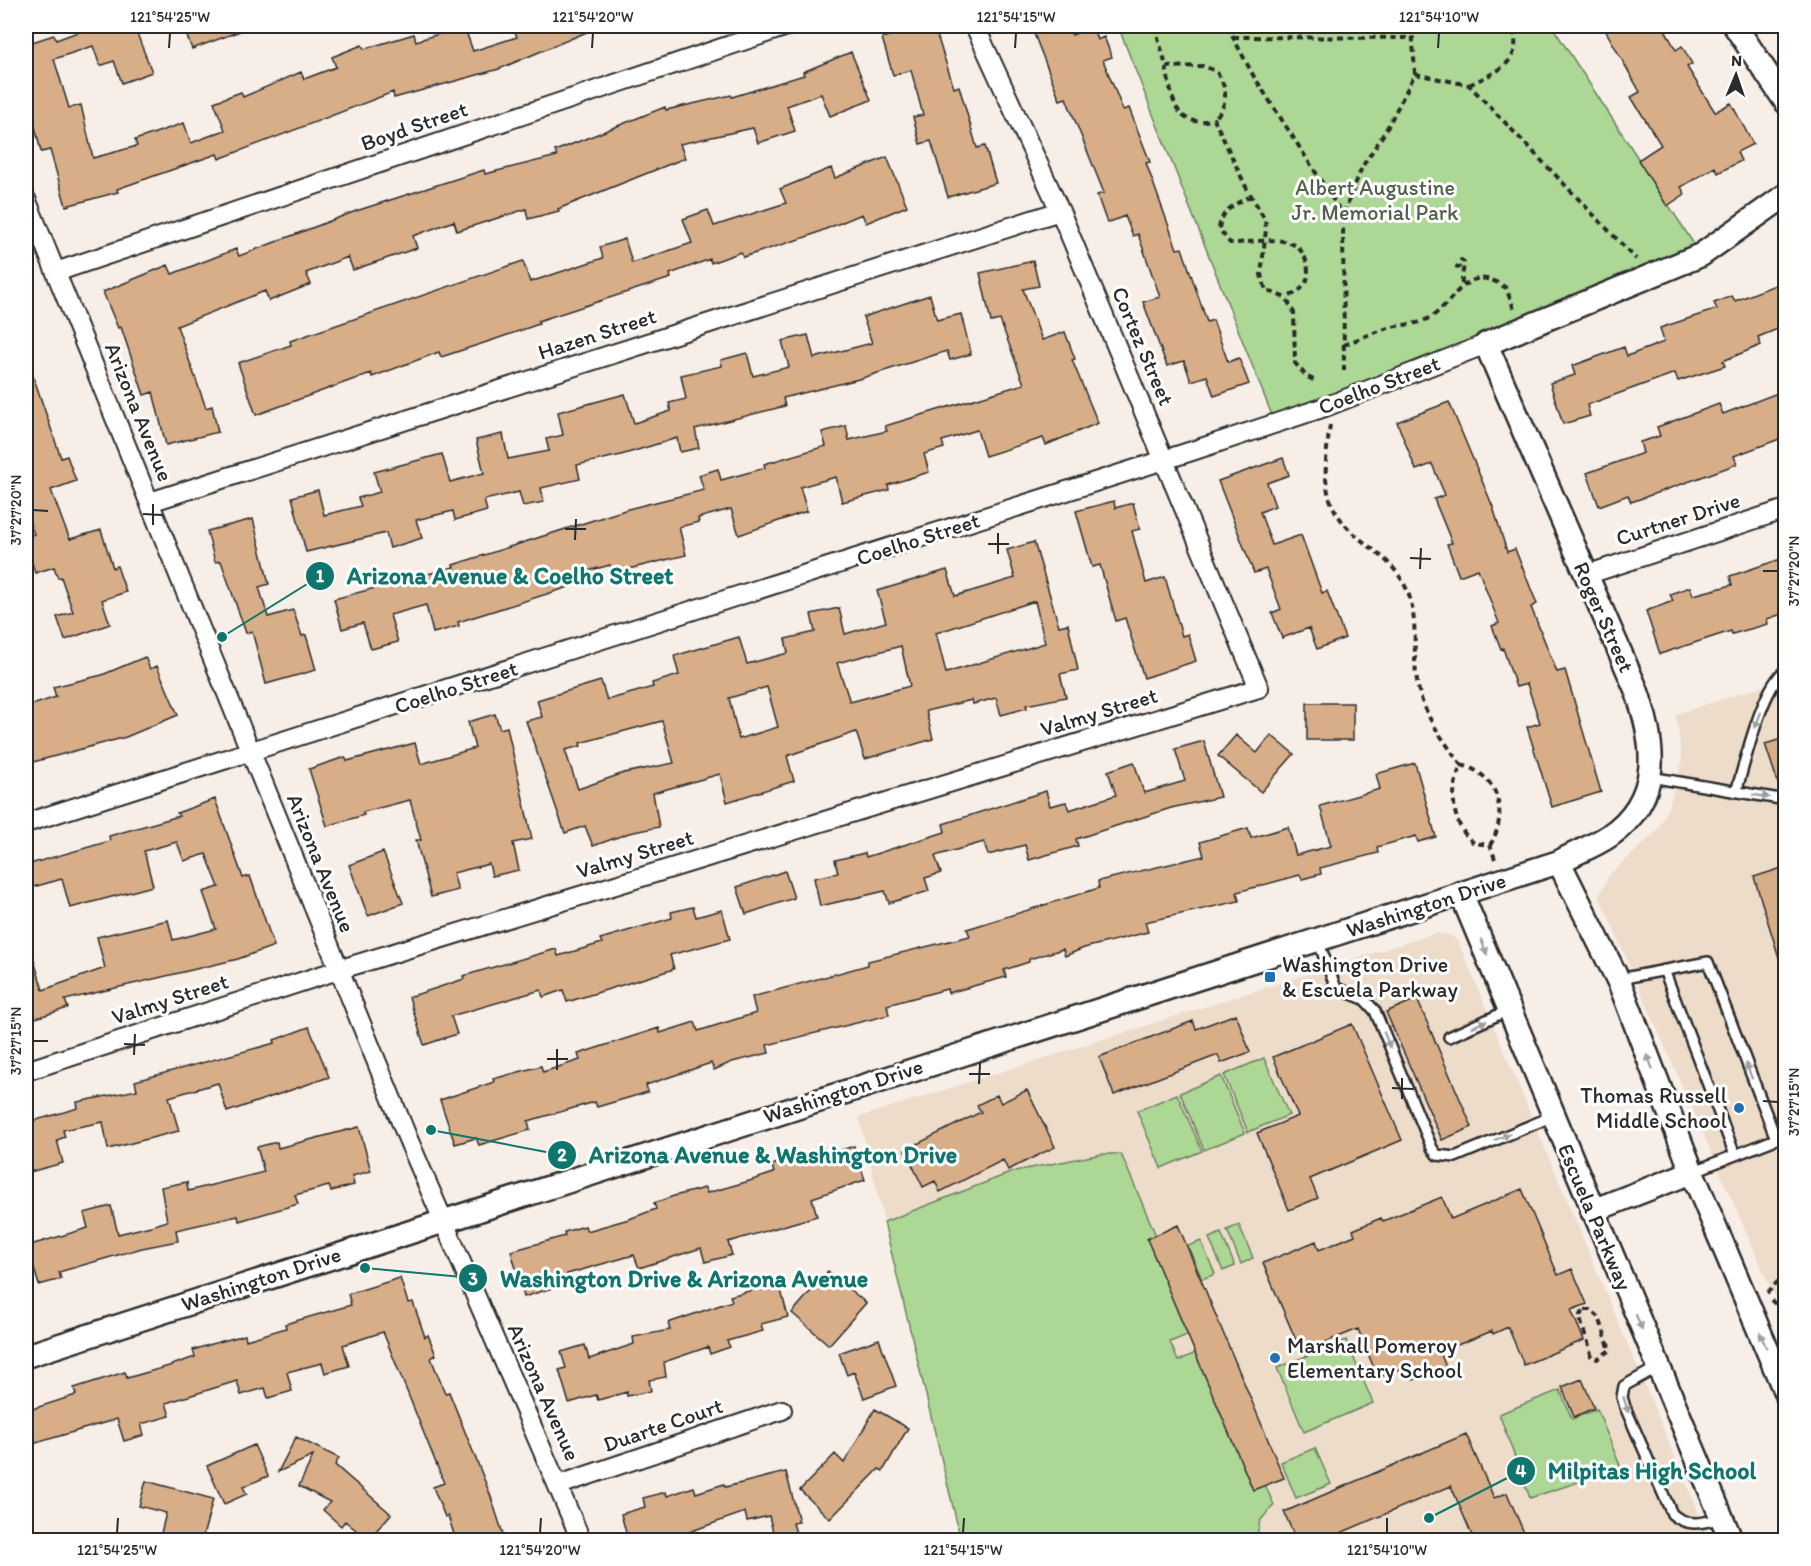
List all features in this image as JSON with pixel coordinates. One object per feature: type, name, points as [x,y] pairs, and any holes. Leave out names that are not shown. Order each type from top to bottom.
[{"type":"street","name":"Boyd Street","points":[[56,272],[787,26]]},
{"type":"street","name":"Cortez Street","points":[[975,26],[1059,211],[1166,460],[1259,688]]},
{"type":"street","points":[[1735,26],[1785,102]]},
{"type":"street","name":"Coelho Street","points":[[26,823],[1166,460],[1325,407],[1486,344],[1701,255],[1785,195]]},
{"type":"street","name":"Arizona Avenue","points":[[26,199],[441,1220],[559,1485],[581,1540]]},
{"type":"street","name":"Hazen Street","points":[[150,502],[1059,211]]},
{"type":"street","name":"Roger Street","points":[[1486,344],[1644,713],[1652,749],[1650,777],[1639,804],[1628,819],[1609,836],[1559,862]]},
{"type":"street","name":"Curtner Drive","points":[[1586,575],[1785,509]]},
{"type":"street","name":"Valmy Street","points":[[26,1071],[338,970],[1259,688]]},
{"type":"street","points":[[1559,862],[1618,979],[1692,1172],[1785,1394]]},
{"type":"street","name":"Washington Drive","points":[[26,1356],[441,1220],[1559,862]]},
{"type":"street","name":"Escuela Parkway","points":[[1461,893],[1731,1540]]},
{"type":"street","points":[[1592,1211],[1692,1172]]},
{"type":"street","name":"Duarte Court","points":[[559,1485],[782,1410]]},
{"type":"lane","points":[[1736,792],[1758,718],[1777,675],[1785,670]]},
{"type":"lane","points":[[1650,777],[1785,800]]},
{"type":"lane","points":[[1318,939],[1336,988],[1364,999],[1375,1011],[1432,1148],[1437,1155],[1447,1158],[1455,1157],[1553,1116]]},
{"type":"lane","points":[[1618,979],[1708,962],[1776,1139],[1692,1172]]},
{"type":"lane","points":[[1664,970],[1735,1155]]},
{"type":"lane","points":[[1449,1037],[1509,1010]]},
{"type":"lane","points":[[1658,1367],[1624,1386],[1622,1397],[1625,1407],[1672,1514],[1683,1523],[1697,1525],[1722,1518]]},
{"type":"path","points":[[1155,26],[1173,103],[1188,119],[1202,123],[1214,119],[1225,103],[1226,92],[1216,71],[1203,66],[1166,67]]},
{"type":"path","points":[[1227,26],[1253,75],[1343,215]]},
{"type":"path","points":[[1344,371],[1343,215],[1362,168],[1385,132],[1415,74],[1412,26]]},
{"type":"path","points":[[1469,85],[1507,64],[1516,45],[1512,26]]},
{"type":"path","points":[[1233,37],[1412,38]]},
{"type":"path","points":[[1415,74],[1469,85],[1633,254],[1648,276]]},
{"type":"path","points":[[1214,119],[1251,196],[1265,219],[1261,275],[1266,290],[1286,298],[1294,313],[1295,363],[1307,377],[1316,381]]},
{"type":"path","points":[[1251,196],[1226,211],[1220,218],[1219,229],[1230,243],[1281,239],[1292,244],[1304,258],[1308,276],[1305,285],[1286,298]]},
{"type":"path","points":[[1462,284],[1464,269]]},
{"type":"path","points":[[1344,345],[1385,329],[1427,320],[1462,284],[1487,279],[1497,281],[1506,288],[1516,313]]},
{"type":"path","points":[[1330,424],[1326,452],[1327,496],[1351,531],[1387,560],[1407,589],[1415,621],[1417,682],[1423,706],[1433,726],[1461,765],[1485,776],[1496,791],[1501,820],[1498,832],[1490,845]]},
{"type":"path","points":[[1461,765],[1454,790],[1459,826],[1474,843],[1490,845]]},
{"type":"path","points":[[1490,845],[1502,880]]},
{"type":"path","points":[[1763,1296],[1785,1273]]},
{"type":"path","points":[[1585,1310],[1591,1310],[1599,1317],[1609,1353],[1597,1359],[1591,1356],[1580,1315],[1585,1310]]},
{"type":"shaded area","name":"Thomas Russell Middle School","points":[[1785,679],[1785,1321],[1599,896],[1609,875],[1657,831],[1670,803],[1682,762],[1676,714]]},
{"type":"shaded area","name":"Marshall Pomeroy Elementary School","points":[[1436,933],[1452,936],[1458,941],[1710,1540],[961,1540],[859,1117]]},
{"type":"green space","name":"Albert Augustine Jr. Memorial Park","points":[[1118,26],[1552,26],[1701,255],[1275,423]]},
{"type":"green space","points":[[1264,1058],[1289,1115],[1248,1132],[1224,1075]]},
{"type":"green space","points":[[1221,1076],[1245,1133],[1204,1150],[1180,1093]]},
{"type":"green space","points":[[1177,1094],[1202,1151],[1161,1168],[1137,1111]]},
{"type":"green space","points":[[1102,1154],[1121,1154],[1197,1331],[1170,1342],[1178,1361],[1204,1349],[1274,1505],[1260,1521],[1256,1540],[961,1540],[884,1222],[1015,1171]]},
{"type":"green space","points":[[1239,1225],[1253,1258],[1241,1264],[1227,1230]]},
{"type":"green space","points":[[1221,1233],[1235,1266],[1223,1271],[1209,1238]]},
{"type":"green space","points":[[1201,1241],[1215,1274],[1202,1279],[1188,1246]]},
{"type":"green space","points":[[1346,1340],[1373,1403],[1304,1432],[1277,1368]]},
{"type":"green space","points":[[1560,1390],[1572,1419],[1597,1409],[1621,1468],[1530,1498],[1499,1414]]},
{"type":"green space","points":[[1315,1448],[1331,1484],[1296,1498],[1281,1462]]},
{"type":"building","points":[[94,26],[134,26],[152,72],[122,83],[114,61],[100,66],[93,46],[54,59],[69,108],[81,105],[93,158],[137,146],[135,140],[184,123],[191,143],[225,130],[214,102],[241,92],[243,97],[301,72],[304,79],[336,67],[332,57],[362,45],[364,49],[414,34],[416,41],[464,26],[473,51],[517,37],[512,26],[601,26],[499,69],[394,98],[393,92],[219,159],[217,154],[117,189],[118,192],[66,206],[50,150],[41,152],[26,88],[26,44],[54,35],[56,40]]},
{"type":"building","points":[[183,26],[251,26],[251,27],[192,49]]},
{"type":"building","points":[[923,26],[934,26],[954,88],[959,86],[977,148],[985,146],[996,183],[948,197],[931,141],[920,144],[913,117],[923,115],[911,70],[893,75],[882,38]]},
{"type":"building","points":[[1031,26],[1068,26],[1072,35],[1093,27],[1097,40],[1104,37],[1112,57],[1103,60],[1123,110],[1129,108],[1150,162],[1146,163],[1177,249],[1182,248],[1207,322],[1213,320],[1228,362],[1239,358],[1249,384],[1214,396],[1207,376],[1191,381],[1184,361],[1167,366],[1143,302],[1160,297],[1138,234],[1133,236],[1125,216],[1107,223],[1097,195],[1104,193],[1066,98],[1060,100]]},
{"type":"building","points":[[1603,26],[1663,26],[1676,50],[1682,46],[1692,64],[1687,67],[1715,112],[1731,103],[1753,144],[1737,152],[1741,161],[1718,173],[1715,167],[1681,187],[1685,194],[1667,206],[1638,160],[1661,145],[1631,97],[1640,92]]},
{"type":"building","points":[[851,52],[871,100],[830,116],[821,94],[787,106],[795,131],[758,143],[753,128],[680,144],[685,158],[558,209],[559,211],[528,219],[526,209],[457,231],[454,221],[413,236],[417,248],[353,270],[348,257],[306,273],[311,284],[269,301],[265,291],[177,326],[206,408],[212,406],[218,432],[166,445],[153,392],[144,395],[121,327],[118,328],[103,292],[168,265],[172,274],[236,249],[239,256],[356,211],[484,170],[485,174],[557,156],[555,151],[665,107],[666,110],[731,95],[732,97],[804,75],[803,72]]},
{"type":"building","points":[[887,157],[907,206],[866,223],[862,214],[809,236],[743,257],[741,252],[711,263],[710,259],[670,274],[671,278],[538,321],[539,324],[493,340],[441,357],[439,352],[372,377],[371,373],[256,415],[238,363],[291,345],[290,341],[523,261],[530,282],[603,258],[600,247],[625,239],[632,263],[692,243],[683,219],[708,210],[714,226],[786,203],[780,189],[831,168],[835,178]]},
{"type":"building","points":[[1033,261],[1039,286],[1023,289],[1042,340],[1065,332],[1075,359],[1072,360],[1098,423],[1046,445],[1043,438],[985,456],[977,430],[942,441],[944,448],[924,454],[929,472],[888,485],[889,490],[842,502],[836,477],[800,487],[807,511],[739,535],[731,509],[698,518],[699,522],[679,527],[686,555],[612,573],[610,565],[566,577],[569,587],[458,622],[459,626],[433,633],[426,605],[390,615],[398,642],[371,649],[363,623],[342,629],[334,599],[454,567],[453,565],[628,509],[704,490],[699,475],[718,469],[721,480],[765,468],[764,464],[826,446],[822,432],[846,426],[849,440],[887,431],[885,426],[1024,384],[1000,320],[991,322],[980,273]]},
{"type":"building","points":[[1785,281],[1785,326],[1758,337],[1761,345],[1723,361],[1725,366],[1678,381],[1675,373],[1587,405],[1590,416],[1563,424],[1550,383],[1575,375],[1572,366],[1624,347],[1627,356],[1664,342],[1660,328],[1717,309],[1714,303],[1732,296],[1735,301]]},
{"type":"building","points":[[930,295],[937,320],[961,314],[971,354],[950,360],[947,351],[859,379],[783,398],[785,406],[695,429],[699,448],[680,452],[677,438],[621,455],[577,465],[580,479],[541,488],[544,502],[523,506],[519,492],[484,500],[487,511],[455,520],[453,511],[416,520],[422,538],[390,548],[386,533],[306,552],[292,497],[318,490],[324,515],[361,506],[358,498],[380,492],[374,472],[442,454],[450,482],[484,473],[476,440],[503,434],[508,459],[549,451],[546,439],[563,435],[558,412],[625,394],[634,423],[671,411],[669,403],[686,399],[681,375],[722,366],[721,360],[747,353],[753,376],[789,367],[782,341],[808,335],[814,358],[872,343],[863,317]]},
{"type":"building","points":[[27,358],[61,458],[67,456],[76,481],[51,490],[64,525],[70,539],[101,530],[113,568],[117,566],[126,592],[102,600],[110,624],[65,640],[57,617],[73,612],[61,577],[58,578],[54,567],[35,573],[26,543],[26,537],[34,534],[26,513]]},
{"type":"building","points":[[1785,390],[1785,437],[1734,456],[1737,464],[1631,502],[1628,495],[1599,506],[1587,473],[1643,453],[1640,442],[1660,436],[1657,427],[1719,404],[1723,414]]},
{"type":"building","points":[[1449,402],[1493,507],[1507,552],[1515,549],[1537,604],[1531,607],[1557,672],[1565,670],[1601,792],[1552,807],[1527,727],[1540,723],[1527,684],[1516,687],[1503,648],[1501,649],[1492,626],[1499,623],[1478,569],[1459,576],[1447,544],[1452,543],[1434,499],[1445,495],[1432,464],[1416,470],[1397,422]]},
{"type":"building","points":[[1283,458],[1289,475],[1267,483],[1275,506],[1260,512],[1272,545],[1301,535],[1322,593],[1327,591],[1345,638],[1317,649],[1309,628],[1282,638],[1272,613],[1281,609],[1266,569],[1254,573],[1218,481]]},
{"type":"building","points":[[1114,501],[1115,508],[1133,503],[1140,529],[1132,531],[1146,583],[1165,577],[1182,636],[1188,634],[1196,661],[1144,678],[1125,618],[1116,621],[1100,565],[1092,567],[1076,511]]},
{"type":"building","points":[[253,519],[269,584],[259,587],[268,617],[293,610],[302,636],[306,635],[316,670],[266,684],[252,631],[246,633],[221,561],[215,562],[207,531]]},
{"type":"building","points":[[1034,542],[1059,626],[1068,624],[1078,670],[1060,674],[1066,697],[1026,705],[1027,708],[1001,715],[996,698],[973,704],[972,700],[926,711],[933,739],[865,759],[856,732],[787,756],[794,781],[727,802],[720,774],[653,793],[659,827],[629,833],[593,846],[585,826],[565,833],[526,721],[542,717],[537,700],[601,681],[607,700],[653,687],[652,683],[679,675],[674,656],[739,637],[747,664],[788,653],[785,639],[815,632],[811,614],[839,608],[845,634],[886,622],[877,591],[947,570],[955,596],[1015,578],[1007,550]],"holes":[[[1035,601],[1045,643],[946,673],[936,633]],[[901,646],[910,686],[850,702],[837,663]],[[767,687],[778,727],[739,739],[729,698]],[[662,721],[674,763],[624,773],[578,789],[565,750],[581,746],[580,743]]]},
{"type":"building","points":[[1781,559],[1785,573],[1785,613],[1767,619],[1768,624],[1732,634],[1731,631],[1660,654],[1646,611],[1673,601],[1670,594],[1690,587],[1693,595],[1732,585],[1730,576]]},
{"type":"building","points":[[145,657],[150,669],[157,666],[178,715],[126,737],[26,764],[26,707],[56,697],[53,687],[102,675]]},
{"type":"building","points":[[1307,703],[1353,703],[1353,740],[1307,740]]},
{"type":"building","points":[[495,714],[500,729],[507,727],[532,839],[513,843],[519,870],[492,876],[489,864],[453,873],[458,890],[431,897],[416,840],[421,840],[410,800],[363,812],[364,815],[327,826],[309,769],[345,757],[347,761],[415,743],[421,764],[475,748],[468,722]]},
{"type":"building","points":[[1236,735],[1257,753],[1271,735],[1294,754],[1261,792],[1218,756]]},
{"type":"building","points":[[1785,738],[1785,793],[1781,792],[1765,744]]},
{"type":"building","points":[[1204,741],[1220,797],[1171,808],[1076,839],[1078,846],[1029,860],[1025,845],[988,855],[984,842],[935,856],[941,873],[925,878],[929,891],[889,903],[885,891],[820,906],[814,878],[838,873],[835,860],[865,853],[866,857],[945,832],[943,824],[1046,791],[1050,806],[1066,802],[1069,810],[1116,795],[1108,771],[1134,762],[1144,793],[1185,781],[1175,749]]},
{"type":"building","points":[[1415,763],[1436,837],[1418,842],[1416,836],[1377,847],[1378,853],[1320,868],[1321,874],[1302,879],[1300,875],[1237,892],[1239,901],[1145,922],[1148,932],[1084,948],[1065,956],[1063,949],[1029,959],[1029,962],[1004,970],[1006,977],[948,993],[947,989],[887,1005],[889,1015],[767,1045],[769,1053],[732,1062],[714,1070],[711,1063],[646,1085],[648,1092],[597,1107],[595,1102],[528,1121],[530,1130],[479,1145],[476,1138],[455,1144],[440,1100],[494,1082],[493,1079],[541,1066],[543,1072],[580,1060],[578,1054],[659,1028],[660,1033],[695,1022],[698,1031],[756,1013],[752,997],[868,965],[868,961],[970,936],[967,929],[1099,888],[1098,881],[1204,856],[1200,842],[1248,828],[1251,838],[1288,827],[1296,855],[1331,846],[1320,806],[1380,789],[1376,774]]},
{"type":"building","points":[[215,799],[243,878],[250,876],[274,946],[238,959],[65,1000],[68,1008],[26,1021],[26,947],[30,947],[43,990],[105,968],[97,937],[168,920],[173,940],[216,929],[203,892],[219,887],[206,854],[184,861],[177,842],[144,851],[153,886],[70,908],[62,879],[26,889],[26,865],[110,841],[109,836],[179,816],[177,813]]},
{"type":"building","points":[[383,852],[403,903],[368,916],[349,865]]},
{"type":"building","points":[[1785,867],[1785,963],[1781,964],[1754,877]]},
{"type":"building","points":[[785,871],[794,898],[746,914],[737,887]]},
{"type":"building","points":[[693,907],[696,917],[722,910],[730,939],[670,955],[674,969],[567,1002],[563,990],[543,997],[541,990],[451,1016],[457,1034],[424,1045],[409,997],[464,979],[463,976],[556,949],[558,956],[602,943],[600,939],[672,918],[671,912]]},
{"type":"building","points":[[1417,999],[1472,1127],[1442,1140],[1386,1012]]},
{"type":"building","points":[[1236,1014],[1250,1052],[1221,1063],[1218,1055],[1114,1095],[1099,1057],[1193,1021],[1196,1029]]},
{"type":"building","points":[[1352,1024],[1402,1140],[1310,1179],[1318,1198],[1289,1210],[1257,1133],[1298,1116],[1273,1057]]},
{"type":"building","points":[[309,1027],[329,1077],[227,1112],[218,1083],[169,1097],[179,1131],[108,1149],[103,1122],[63,1130],[65,1137],[57,1140],[63,1163],[26,1173],[26,1123],[78,1108],[77,1102],[137,1090],[135,1081],[275,1043],[274,1040]]},
{"type":"building","points":[[1027,1090],[1055,1147],[1008,1170],[1003,1160],[940,1192],[935,1181],[923,1187],[905,1150],[981,1112],[977,1105],[997,1095],[1001,1103]]},
{"type":"building","points":[[359,1127],[371,1171],[352,1176],[354,1185],[331,1191],[329,1186],[295,1195],[298,1204],[239,1221],[238,1216],[176,1230],[178,1241],[142,1248],[59,1272],[61,1279],[39,1285],[27,1246],[88,1228],[84,1213],[111,1206],[118,1234],[155,1225],[167,1221],[161,1187],[187,1182],[188,1191],[264,1172],[257,1147],[277,1142],[278,1148]]},
{"type":"building","points":[[854,1146],[865,1180],[812,1198],[817,1216],[728,1242],[732,1255],[705,1262],[701,1248],[639,1268],[634,1255],[567,1274],[568,1276],[550,1281],[552,1288],[524,1297],[511,1251],[565,1236],[564,1232],[585,1226],[587,1231],[629,1219],[656,1209],[654,1203],[674,1196],[705,1188],[707,1193],[774,1173],[772,1165],[824,1148],[826,1155]]},
{"type":"building","points":[[1522,1189],[1558,1275],[1572,1269],[1587,1304],[1571,1310],[1584,1340],[1524,1365],[1508,1327],[1440,1352],[1446,1367],[1413,1380],[1407,1366],[1378,1378],[1358,1329],[1301,1352],[1263,1263],[1316,1241],[1319,1250],[1355,1235],[1353,1230],[1381,1218],[1383,1221],[1442,1197],[1451,1219]]},
{"type":"building","points":[[1178,1225],[1284,1478],[1253,1490],[1147,1239]]},
{"type":"building","points":[[828,1271],[866,1303],[829,1345],[792,1313]]},
{"type":"building","points":[[400,1278],[408,1303],[413,1302],[425,1337],[428,1335],[436,1355],[431,1358],[445,1393],[449,1392],[490,1494],[505,1540],[456,1540],[448,1516],[445,1517],[433,1487],[444,1483],[383,1332],[343,1345],[349,1366],[325,1373],[322,1363],[287,1372],[292,1391],[268,1398],[265,1388],[241,1395],[237,1381],[166,1403],[170,1416],[141,1424],[144,1435],[124,1441],[117,1419],[26,1446],[26,1411],[76,1395],[74,1388],[125,1372],[127,1378],[169,1366],[195,1357],[193,1350],[215,1343],[245,1335],[246,1340],[286,1328],[285,1324],[351,1305],[348,1294]]},
{"type":"building","points":[[779,1283],[788,1317],[761,1324],[763,1331],[727,1341],[730,1347],[710,1354],[708,1347],[664,1362],[666,1377],[649,1380],[651,1391],[627,1396],[627,1392],[598,1400],[596,1395],[569,1403],[559,1370],[566,1368],[561,1352],[585,1345],[589,1359],[634,1344],[633,1337],[670,1330],[668,1323],[732,1301],[730,1296]]},
{"type":"building","points":[[879,1339],[896,1386],[864,1398],[854,1372],[847,1375],[839,1353]]},
{"type":"building","points":[[1582,1379],[1594,1408],[1574,1417],[1562,1387]]},
{"type":"building","points":[[875,1409],[908,1428],[883,1471],[879,1469],[830,1519],[800,1490],[835,1454],[844,1463]]},
{"type":"building","points":[[1466,1434],[1494,1498],[1507,1493],[1527,1540],[1474,1540],[1451,1486],[1324,1540],[1296,1540],[1284,1512]]},
{"type":"building","points":[[296,1437],[339,1458],[335,1465],[391,1514],[368,1540],[345,1521],[341,1526],[323,1510],[330,1502],[299,1486],[313,1456],[278,1472]]},
{"type":"building","points":[[254,1445],[268,1476],[243,1487],[247,1494],[224,1504],[207,1466]]},
{"type":"building","points":[[786,1472],[799,1522],[793,1523],[797,1536],[775,1540],[769,1516],[747,1521],[745,1512],[678,1536],[679,1540],[628,1540],[621,1514],[645,1507],[643,1498],[666,1492],[667,1496],[694,1487],[696,1493],[724,1484],[725,1487]]},
{"type":"building","points":[[146,1481],[213,1499],[202,1540],[173,1540],[160,1537],[166,1513],[139,1506]]},
{"type":"place","name":"Arizona Avenue & Coelho Street","points":[[222,637]]},
{"type":"place","name":"Washington Drive & Escuela Parkway","points":[[1270,977]]},
{"type":"place","name":"Thomas Russell Middle School","points":[[1739,1108]]},
{"type":"place","name":"Arizona Avenue & Washington Drive","points":[[431,1130]]},
{"type":"place","name":"Washington Drive & Arizona Avenue","points":[[365,1268]]},
{"type":"place","name":"Marshall Pomeroy Elementary School","points":[[1275,1358]]},
{"type":"place","name":"Milpitas High School","points":[[1429,1518]]}]
